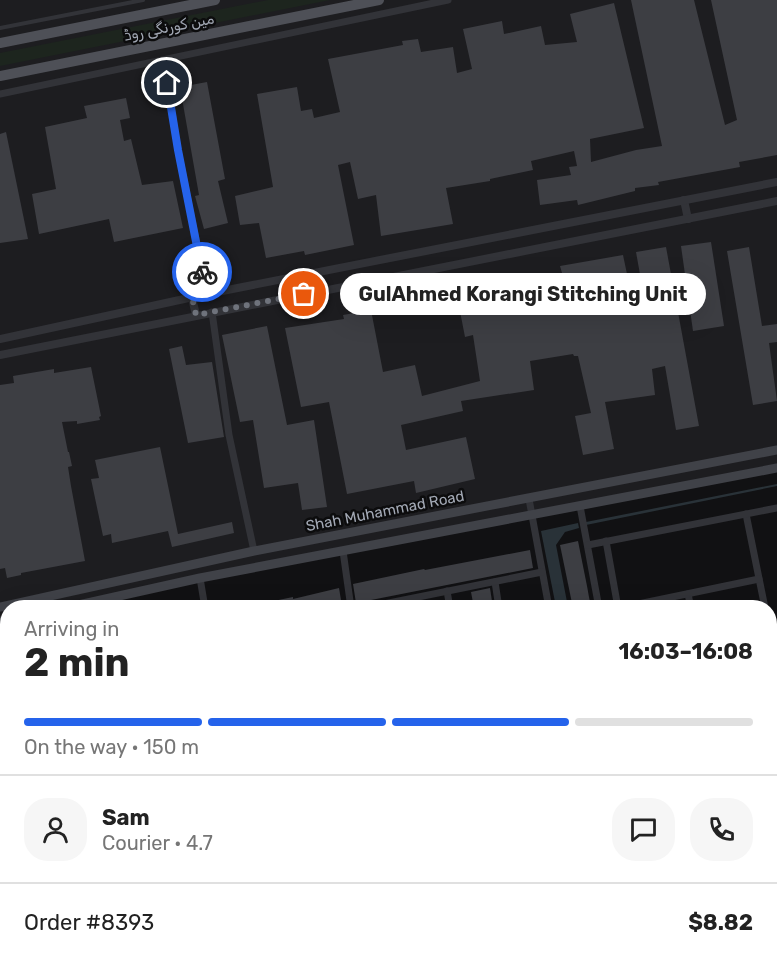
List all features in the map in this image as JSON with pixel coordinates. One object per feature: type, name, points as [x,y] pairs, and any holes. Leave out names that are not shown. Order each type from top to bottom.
[{"type":"main road","name":"مین کورنگی روڈ","points":[[0,43],[215,0]]},
{"type":"main road","name":"مین کورنگی روڈ","points":[[0,76],[379,0]]},
{"type":"main road","name":"Shah Muhammad Road","points":[[52,600],[254,551],[777,450]]},
{"type":"main road","name":"Shah Muhammad Road","points":[[101,600],[343,550],[532,515],[581,511],[777,468]]},
{"type":"street","points":[[0,94],[448,0]]},
{"type":"street","points":[[164,61],[178,150],[207,294]]},
{"type":"street","points":[[0,339],[192,297],[777,182]]},
{"type":"street","points":[[684,200],[688,219]]},
{"type":"street","points":[[0,355],[777,201]]},
{"type":"street","points":[[577,223],[580,239]]},
{"type":"street","points":[[192,297],[196,315]]},
{"type":"street","points":[[212,312],[230,435],[254,551]]},
{"type":"street","points":[[529,498],[547,600]]},
{"type":"street","points":[[588,545],[777,508]]},
{"type":"street","points":[[581,511],[598,600]]},
{"type":"street","points":[[746,514],[763,600]]},
{"type":"street","points":[[606,541],[617,600]]},
{"type":"street","points":[[343,550],[350,600]]},
{"type":"street","points":[[414,600],[447,591],[542,572]]},
{"type":"street","points":[[200,578],[204,600]]},
{"type":"street","points":[[658,600],[759,579]]},
{"type":"street","points":[[495,582],[498,600]]},
{"type":"street","points":[[447,591],[449,600]]},
{"type":"street","points":[[688,594],[689,600]]},
{"type":"lane","points":[[0,27],[143,0]]},
{"type":"shaded area","points":[[0,0],[777,0],[777,464],[89,600],[0,600]]},
{"type":"shaded area","points":[[268,0],[330,0],[0,66],[0,53]]},
{"type":"shaded area","points":[[777,484],[777,486],[586,525],[586,522]]},
{"type":"shaded area","points":[[578,523],[579,528],[565,532],[556,545],[567,600],[555,600],[541,531]]},
{"type":"building","points":[[631,0],[694,0],[725,125],[737,120],[711,0],[777,0],[777,155],[739,162],[740,167],[658,182],[659,185],[635,188],[635,191],[578,205],[577,200],[540,205],[537,180],[571,175],[569,167],[577,166],[574,151],[531,161],[533,170],[490,179],[490,181],[446,188],[453,224],[381,236],[376,195],[358,199],[350,162],[338,165],[354,245],[305,255],[304,251],[266,258],[259,223],[240,225],[235,196],[273,187],[257,94],[297,87],[301,111],[312,109],[314,118],[340,112],[328,59],[403,45],[402,41],[418,39],[421,52],[453,47],[457,73],[472,69],[463,29],[502,21],[504,34],[541,26],[545,45],[577,42],[570,14],[614,3],[644,128],[590,139],[591,162],[636,150],[662,146]]},
{"type":"building","points":[[207,82],[225,179],[218,181],[228,223],[204,229],[195,196],[199,195],[180,87]]},
{"type":"building","points":[[126,98],[130,118],[120,120],[124,141],[131,139],[142,185],[173,181],[183,228],[114,242],[109,219],[39,234],[32,194],[56,189],[45,127],[87,118],[84,106]]},
{"type":"building","points":[[6,132],[28,239],[0,243],[0,134]]},
{"type":"building","points":[[711,242],[724,326],[693,331],[681,246]]},
{"type":"building","points":[[666,247],[699,426],[676,430],[665,366],[652,369],[655,395],[605,402],[614,449],[583,455],[575,416],[591,413],[578,356],[573,354],[530,361],[534,390],[461,401],[463,411],[401,425],[406,450],[466,437],[475,479],[416,493],[414,481],[347,494],[329,402],[301,407],[285,328],[344,319],[343,315],[371,310],[383,372],[415,365],[422,396],[480,381],[473,335],[465,337],[457,296],[493,289],[492,285],[562,273],[560,266],[623,255],[631,293],[643,291],[636,252]]},
{"type":"building","points":[[749,247],[762,326],[777,324],[777,342],[769,343],[777,401],[753,405],[727,251]]},
{"type":"building","points":[[267,326],[287,425],[314,420],[327,507],[302,510],[298,483],[264,488],[253,420],[240,422],[222,335]]},
{"type":"building","points":[[182,346],[186,365],[212,362],[224,437],[188,443],[169,349]]},
{"type":"building","points":[[91,367],[100,420],[77,424],[77,421],[62,422],[72,466],[68,467],[85,561],[21,573],[21,575],[7,578],[5,568],[0,569],[0,385],[14,383],[13,376],[54,369],[54,373]]},
{"type":"building","points":[[160,447],[178,534],[232,522],[234,533],[172,547],[168,531],[112,543],[111,534],[103,536],[91,479],[99,478],[95,460]]},
{"type":"building","points":[[578,541],[589,600],[571,600],[560,545]]},
{"type":"building","points":[[530,550],[533,568],[371,600],[356,600],[353,584]]},
{"type":"building","points":[[339,588],[341,600],[278,600],[293,597],[293,599]]},
{"type":"building","points":[[490,588],[492,600],[472,600],[471,592]]},
{"type":"way so far","points":[[202,272],[207,294],[192,297],[196,315],[304,294]]},
{"type":"place","name":"GulAhmed Korangi Stitching Unit","points":[[304,294]]},
{"type":"route","points":[[167,83],[202,272]]}]
